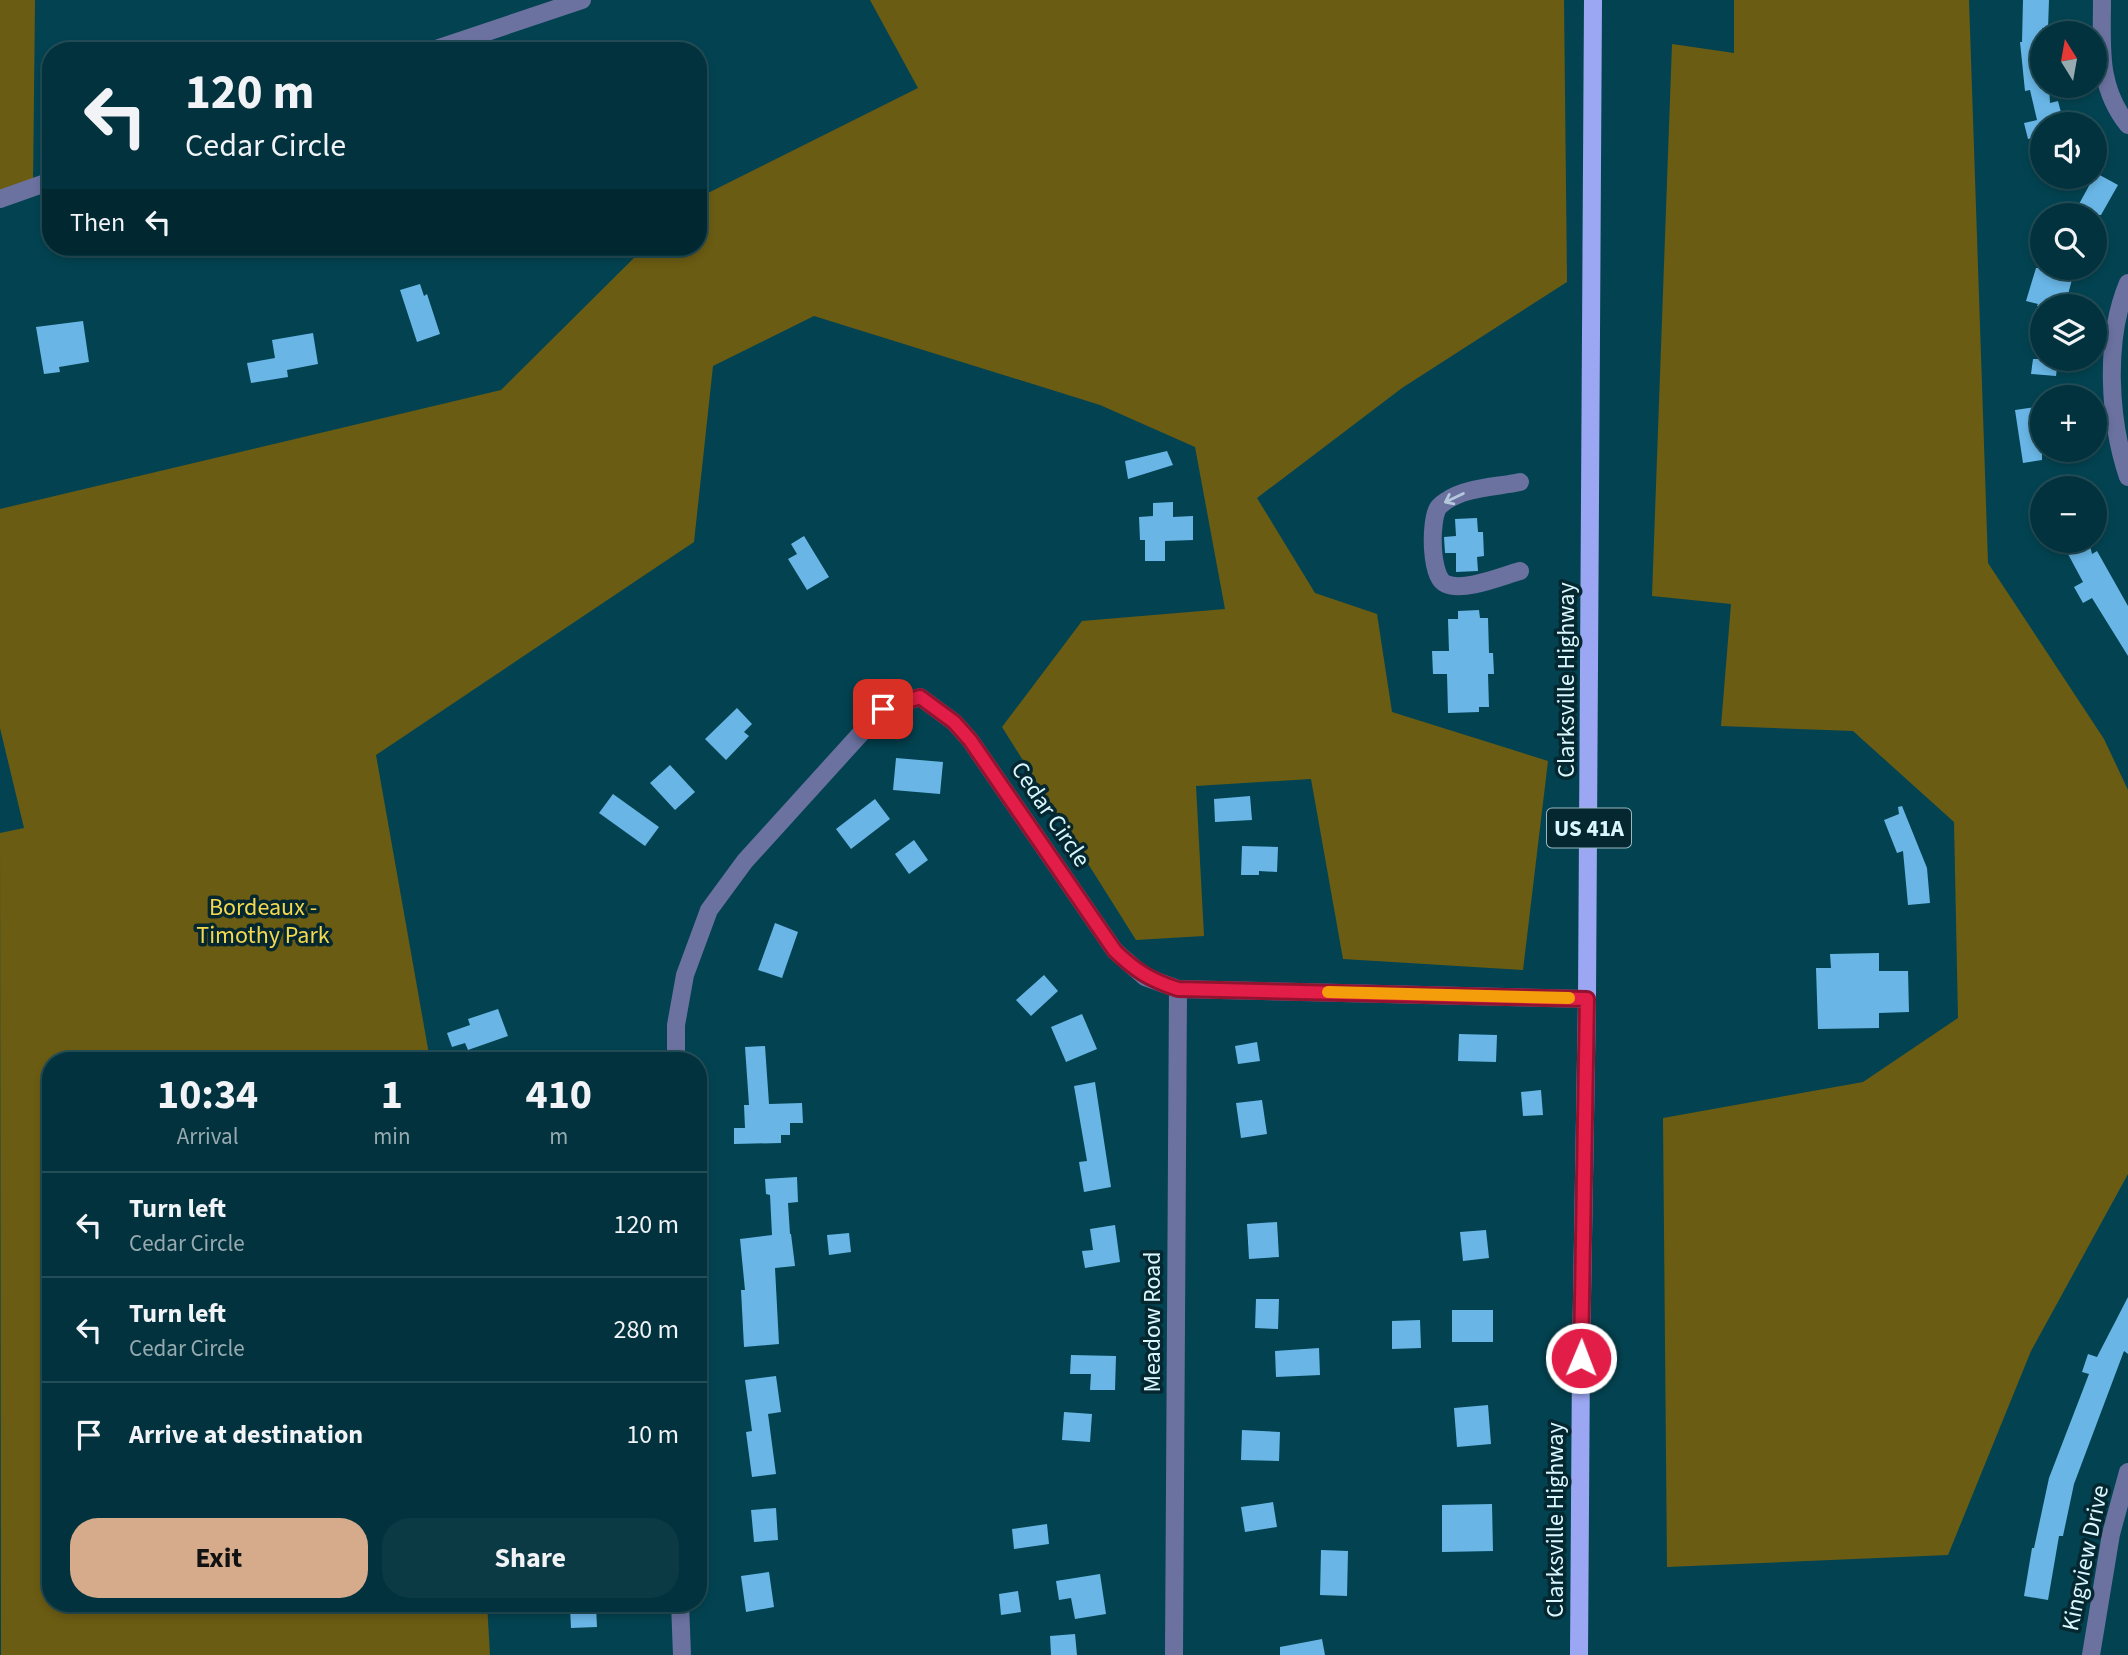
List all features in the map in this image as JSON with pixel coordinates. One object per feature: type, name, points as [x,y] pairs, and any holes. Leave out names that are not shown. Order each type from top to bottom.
[{"type":"main road","name":"Clarksville Highway","points":[[1579,1655],[1587,999],[1593,0]]},
{"type":"street","points":[[457,42],[582,0]]},
{"type":"street","points":[[2102,0],[2103,76],[2111,98],[2128,125]]},
{"type":"street","points":[[0,199],[42,184]]},
{"type":"street","points":[[2128,284],[2120,302],[2111,382],[2123,463],[2128,477]]},
{"type":"street","points":[[1520,482],[1466,493],[1447,501],[1438,508],[1434,542],[1437,577],[1445,584],[1461,586],[1520,571]]},
{"type":"street","name":"Cedar Circle","points":[[676,1052],[676,1025],[685,975],[709,910],[745,861],[883,709],[920,697],[954,722],[970,740],[1115,951],[1145,977],[1178,989],[1587,999]]},
{"type":"street","name":"Meadow Road","points":[[1174,1655],[1178,989]]},
{"type":"street","name":"Kingview Drive","points":[[2091,1655],[2111,1534],[2128,1472]]},
{"type":"street","points":[[680,1612],[682,1655]]},
{"type":"green space","points":[[0,0],[35,0],[33,187],[0,199]]},
{"type":"green space","name":"Bordeaux - Timothy Park","points":[[870,0],[1564,0],[1567,282],[1402,388],[1257,498],[1315,593],[1377,614],[1392,712],[1548,761],[1523,970],[1343,959],[1311,779],[1196,786],[1204,936],[1136,940],[1002,727],[1082,621],[1225,609],[1195,447],[1100,405],[814,316],[713,366],[694,542],[376,755],[429,1052],[42,1052],[42,1612],[488,1612],[490,1655],[1,1655],[0,833],[24,828],[0,728],[0,509],[501,390],[636,256],[707,256],[707,194],[918,88]]},
{"type":"green space","points":[[1734,0],[1969,0],[1988,563],[2104,739],[2128,790],[2128,1174],[2031,1351],[1948,1555],[1667,1567],[1663,1118],[1863,1082],[1958,1018],[1954,822],[1853,731],[1721,726],[1731,604],[1652,596],[1672,44],[1734,53]]},
{"type":"building","points":[[2023,0],[2049,0],[2048,21],[2030,21],[2030,90],[2025,91]]},
{"type":"building","points":[[2032,98],[2050,98],[2050,103],[2058,101],[2061,112],[2035,112]]},
{"type":"building","points":[[2030,122],[2030,139],[2028,139],[2024,123]]},
{"type":"building","points":[[2107,179],[2118,185],[2107,204],[2080,203],[2087,189],[2107,189]]},
{"type":"building","points":[[2032,280],[2072,280],[2068,294],[2030,294],[2030,302],[2026,301]]},
{"type":"building","points":[[420,284],[424,296],[427,294],[440,334],[417,342],[400,290]]},
{"type":"building","points":[[83,321],[89,362],[59,367],[60,372],[44,374],[36,327]]},
{"type":"building","points":[[313,333],[318,364],[287,370],[288,377],[251,383],[247,363],[275,358],[272,340]]},
{"type":"building","points":[[2031,371],[2057,371],[2056,376],[2031,374]]},
{"type":"building","points":[[2030,408],[2030,462],[2023,463],[2015,410]]},
{"type":"building","points":[[1167,451],[1173,465],[1128,479],[1125,461]]},
{"type":"building","points":[[1173,502],[1173,517],[1193,516],[1193,540],[1165,541],[1165,561],[1145,561],[1145,540],[1140,540],[1139,517],[1153,516],[1153,503]]},
{"type":"building","points":[[1477,518],[1478,532],[1483,532],[1484,556],[1477,557],[1478,571],[1456,572],[1456,553],[1445,553],[1444,537],[1456,536],[1455,519]]},
{"type":"building","points":[[804,536],[829,577],[807,590],[788,559],[797,554],[791,544]]},
{"type":"building","points":[[2067,553],[2098,553],[2128,606],[2128,656],[2092,598],[2083,603],[2074,587],[2083,582]]},
{"type":"building","points":[[1479,610],[1480,618],[1488,618],[1489,653],[1493,653],[1494,674],[1488,674],[1489,707],[1479,707],[1479,712],[1448,713],[1447,674],[1433,674],[1432,651],[1449,651],[1448,619],[1458,619],[1458,611]]},
{"type":"building","points":[[737,708],[752,724],[744,732],[749,736],[726,760],[705,739]]},
{"type":"building","points":[[896,758],[943,762],[940,794],[893,790]]},
{"type":"building","points":[[670,765],[695,792],[675,810],[650,783]]},
{"type":"building","points":[[613,794],[659,827],[645,846],[599,813]]},
{"type":"building","points":[[1250,796],[1252,820],[1215,822],[1214,799]]},
{"type":"building","points":[[875,799],[890,819],[851,849],[836,829]]},
{"type":"building","points":[[1902,806],[1927,868],[1930,903],[1908,905],[1903,851],[1897,853],[1884,820],[1899,814],[1898,807]]},
{"type":"building","points":[[914,840],[928,860],[909,874],[895,854]]},
{"type":"building","points":[[1242,846],[1278,847],[1277,872],[1259,871],[1259,875],[1241,875]]},
{"type":"building","points":[[775,923],[798,932],[782,978],[758,970]]},
{"type":"building","points":[[1879,953],[1879,971],[1908,971],[1909,1012],[1879,1013],[1879,1028],[1818,1029],[1816,968],[1831,968],[1830,954]]},
{"type":"building","points":[[1044,975],[1058,991],[1031,1016],[1016,1000]]},
{"type":"building","points":[[498,1009],[508,1036],[468,1050],[465,1043],[452,1047],[447,1033],[470,1025],[468,1019]]},
{"type":"building","points":[[1082,1014],[1097,1049],[1066,1062],[1051,1027]]},
{"type":"building","points":[[1459,1034],[1497,1035],[1496,1062],[1458,1061]]},
{"type":"building","points":[[1257,1042],[1260,1061],[1238,1064],[1235,1046]]},
{"type":"building","points":[[765,1046],[769,1104],[802,1103],[803,1123],[790,1123],[790,1135],[781,1135],[781,1143],[734,1144],[734,1128],[745,1128],[744,1105],[749,1105],[745,1047]]},
{"type":"building","points":[[1095,1082],[1111,1187],[1084,1192],[1079,1162],[1087,1161],[1074,1086]]},
{"type":"building","points":[[1541,1090],[1543,1115],[1523,1116],[1521,1092]]},
{"type":"building","points":[[1262,1100],[1267,1134],[1241,1138],[1236,1103]]},
{"type":"building","points":[[797,1177],[798,1202],[788,1203],[795,1266],[775,1268],[779,1344],[744,1347],[741,1290],[745,1290],[740,1239],[772,1235],[770,1195],[766,1194],[765,1179]]},
{"type":"building","points":[[1277,1222],[1279,1257],[1249,1259],[1247,1224]]},
{"type":"building","points":[[1115,1225],[1120,1262],[1085,1268],[1082,1251],[1093,1250],[1090,1229]]},
{"type":"building","points":[[1486,1230],[1489,1258],[1463,1261],[1460,1232]]},
{"type":"building","points":[[849,1233],[851,1252],[829,1255],[827,1235]]},
{"type":"building","points":[[2128,1297],[2128,1354],[2124,1351],[2074,1484],[2063,1536],[2059,1536],[2048,1600],[2024,1596],[2032,1548],[2049,1478],[2089,1374],[2082,1372],[2088,1354],[2097,1357]]},
{"type":"building","points":[[1256,1299],[1279,1299],[1278,1329],[1255,1328]]},
{"type":"building","points":[[1452,1310],[1493,1310],[1493,1342],[1452,1342]]},
{"type":"building","points":[[1420,1320],[1421,1348],[1392,1349],[1392,1321]]},
{"type":"building","points":[[1319,1348],[1320,1375],[1276,1377],[1275,1351]]},
{"type":"building","points":[[1071,1355],[1116,1356],[1115,1390],[1090,1390],[1091,1374],[1070,1374]]},
{"type":"building","points":[[776,1376],[781,1412],[768,1414],[776,1474],[752,1477],[746,1432],[752,1431],[745,1380]]},
{"type":"building","points":[[1488,1405],[1491,1444],[1457,1447],[1454,1408]]},
{"type":"building","points":[[1064,1412],[1092,1414],[1090,1442],[1062,1440]]},
{"type":"building","points":[[1242,1430],[1280,1432],[1279,1461],[1241,1460]]},
{"type":"building","points":[[1273,1502],[1277,1527],[1245,1532],[1241,1507]]},
{"type":"building","points":[[1492,1504],[1493,1551],[1442,1552],[1442,1505]]},
{"type":"building","points":[[776,1508],[778,1540],[754,1542],[751,1510]]},
{"type":"building","points":[[1047,1524],[1049,1544],[1014,1549],[1012,1529]]},
{"type":"building","points":[[1321,1550],[1348,1551],[1347,1596],[1320,1595]]},
{"type":"building","points":[[769,1572],[774,1607],[746,1612],[741,1576]]},
{"type":"building","points":[[1100,1574],[1106,1614],[1075,1619],[1071,1598],[1059,1600],[1056,1581]]},
{"type":"building","points":[[1018,1591],[1021,1612],[1001,1615],[999,1594]]},
{"type":"building","points":[[570,1612],[596,1612],[597,1627],[571,1628]]},
{"type":"building","points":[[1075,1634],[1077,1655],[1051,1655],[1050,1636]]},
{"type":"building","points":[[1322,1639],[1325,1655],[1280,1655],[1280,1647]]},
{"type":"slow traffic","points":[[1328,992],[1569,998]]},
{"type":"route","points":[[883,709],[920,697],[954,722],[970,740],[1115,951],[1145,977],[1159,983],[1178,989],[1587,999],[1581,1358]]}]
